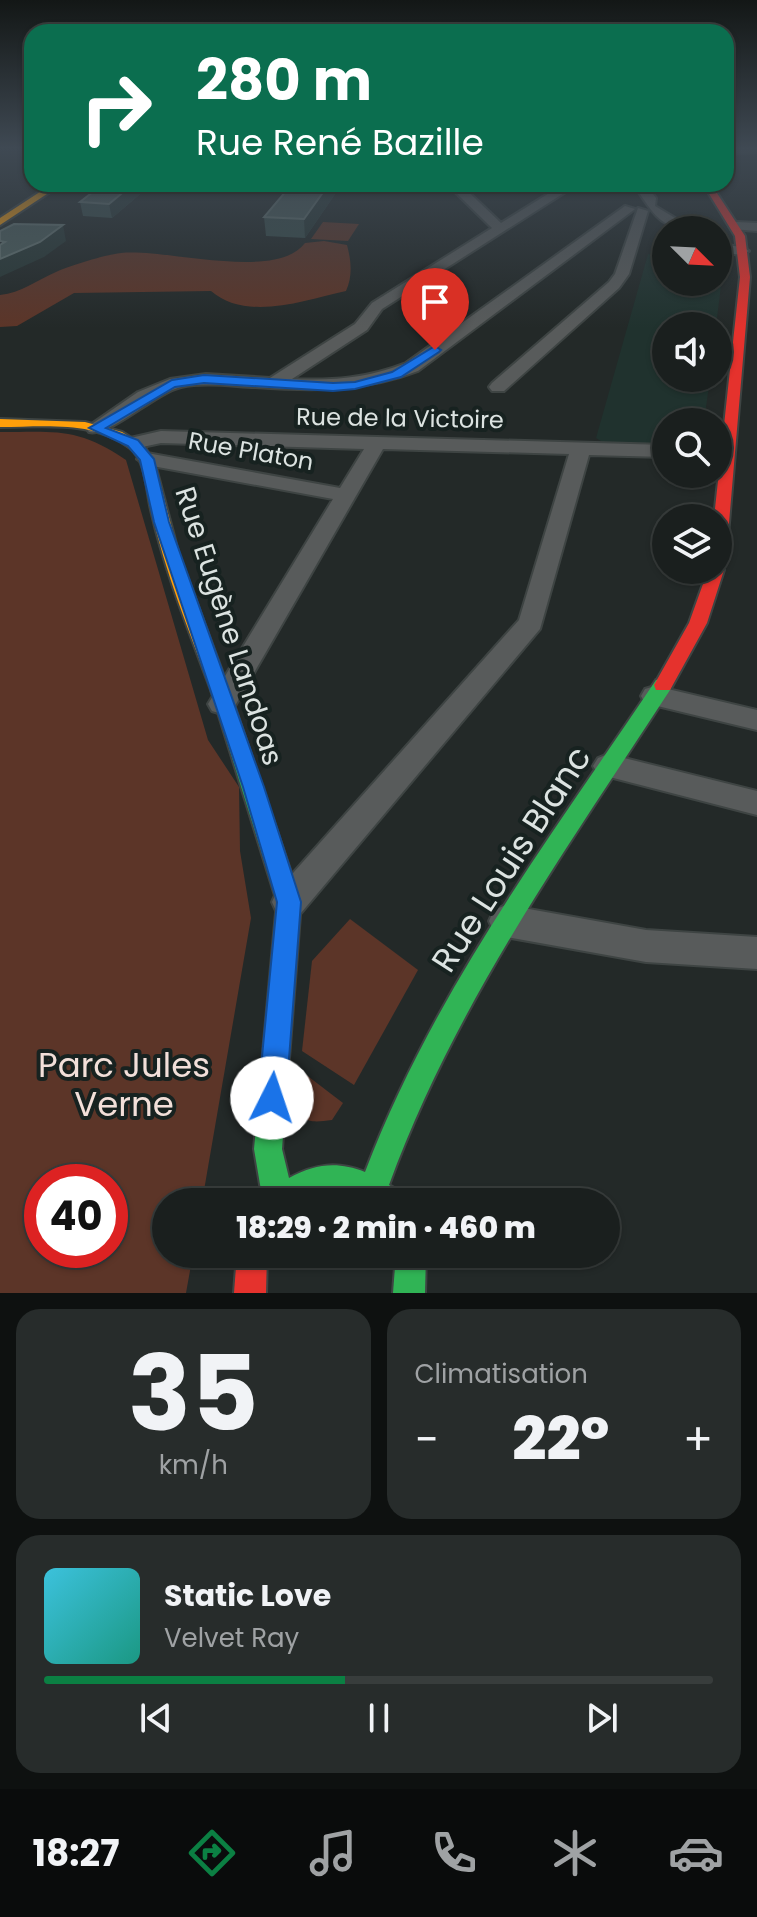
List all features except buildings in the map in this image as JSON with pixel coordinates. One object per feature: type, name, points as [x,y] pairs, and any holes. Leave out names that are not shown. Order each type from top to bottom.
[{"type":"street","points":[[0,222],[22,207]]},
{"type":"street","points":[[476,207],[500,229]]},
{"type":"street","points":[[274,383],[361,327],[377,306],[535,207]]},
{"type":"street","points":[[96,428],[172,384],[204,379],[355,385],[376,381],[412,367],[634,207]]},
{"type":"street","points":[[498,387],[614,285],[622,274],[640,207]]},
{"type":"street","points":[[723,207],[744,238],[751,277],[748,345],[732,415]]},
{"type":"street","points":[[744,238],[757,227]]},
{"type":"street","points":[[0,423],[48,423],[96,428],[140,451]]},
{"type":"street","name":"Rue de la Victoire","points":[[140,451],[161,437],[652,451]]},
{"type":"street","points":[[224,473],[249,440]]},
{"type":"street","points":[[222,704],[377,443]]},
{"type":"street","points":[[289,902],[531,623],[581,449]]},
{"type":"street","name":"Rue Platon","points":[[140,451],[224,473],[346,495]]},
{"type":"street","name":"Rue Eugène Landoas","points":[[140,451],[222,704],[254,787],[289,902],[268,1149],[276,1188]]},
{"type":"street","name":"Rue Louis Blanc","points":[[373,1188],[384,1152],[444,1028],[506,921],[655,696],[700,618],[711,584]]},
{"type":"street","points":[[655,696],[757,720]]},
{"type":"street","points":[[608,766],[757,803]]},
{"type":"street","points":[[506,921],[646,946],[757,953]]},
{"type":"street","points":[[295,1188],[315,1179],[335,1176],[355,1180],[371,1188]]},
{"type":"street","points":[[250,1268],[250,1293]]},
{"type":"street","points":[[409,1293],[410,1268]]},
{"type":"shaded area","points":[[648,254],[652,254],[652,296],[720,296],[718,312],[652,312],[652,392],[708,392],[706,408],[652,408],[652,445],[606,444],[596,438]]},
{"type":"green space","points":[[323,222],[359,224],[348,241],[311,239]]},
{"type":"green space","points":[[324,241],[347,245],[351,268],[346,291],[295,303],[259,307],[225,300],[211,291],[74,293],[17,326],[0,327],[0,295],[15,292],[63,269],[97,258],[141,253],[246,262],[270,260],[291,254],[305,243]]},
{"type":"green space","name":"Parc Jules Verne","points":[[0,432],[52,432],[80,437],[126,460],[208,740],[239,787],[240,851],[251,918],[204,1188],[152,1188],[152,1268],[190,1268],[186,1293],[0,1293]]},
{"type":"green space","points":[[350,919],[418,970],[354,1085],[302,1051],[312,961]]},
{"type":"green space","points":[[305,1074],[343,1103],[332,1120],[308,1120],[296,1109],[292,1102]]},
{"type":"traffic: fast","points":[[373,1188],[398,1121],[464,991],[541,866],[663,685]]},
{"type":"traffic: fast","points":[[220,690],[289,902],[268,1149],[276,1188]]},
{"type":"traffic: fast","points":[[300,1188],[320,1180],[333,1179],[346,1180],[366,1188]]},
{"type":"traffic: fast","points":[[409,1293],[410,1268]]},
{"type":"traffic: slow","points":[[0,222],[22,207]]},
{"type":"traffic: slow","points":[[0,423],[51,423],[102,429],[139,449],[148,464],[171,555],[220,690]]},
{"type":"traffic: jam","points":[[722,207],[740,236],[745,277],[723,504]]},
{"type":"traffic: jam","points":[[663,685],[698,623],[711,584]]},
{"type":"traffic: jam","points":[[250,1293],[251,1268]]},
{"type":"route","points":[[272,1098],[289,902],[254,787],[222,704],[161,522],[147,459],[133,443],[96,428],[159,389],[188,380],[333,387],[355,385],[396,374],[412,367],[435,350]]}]
